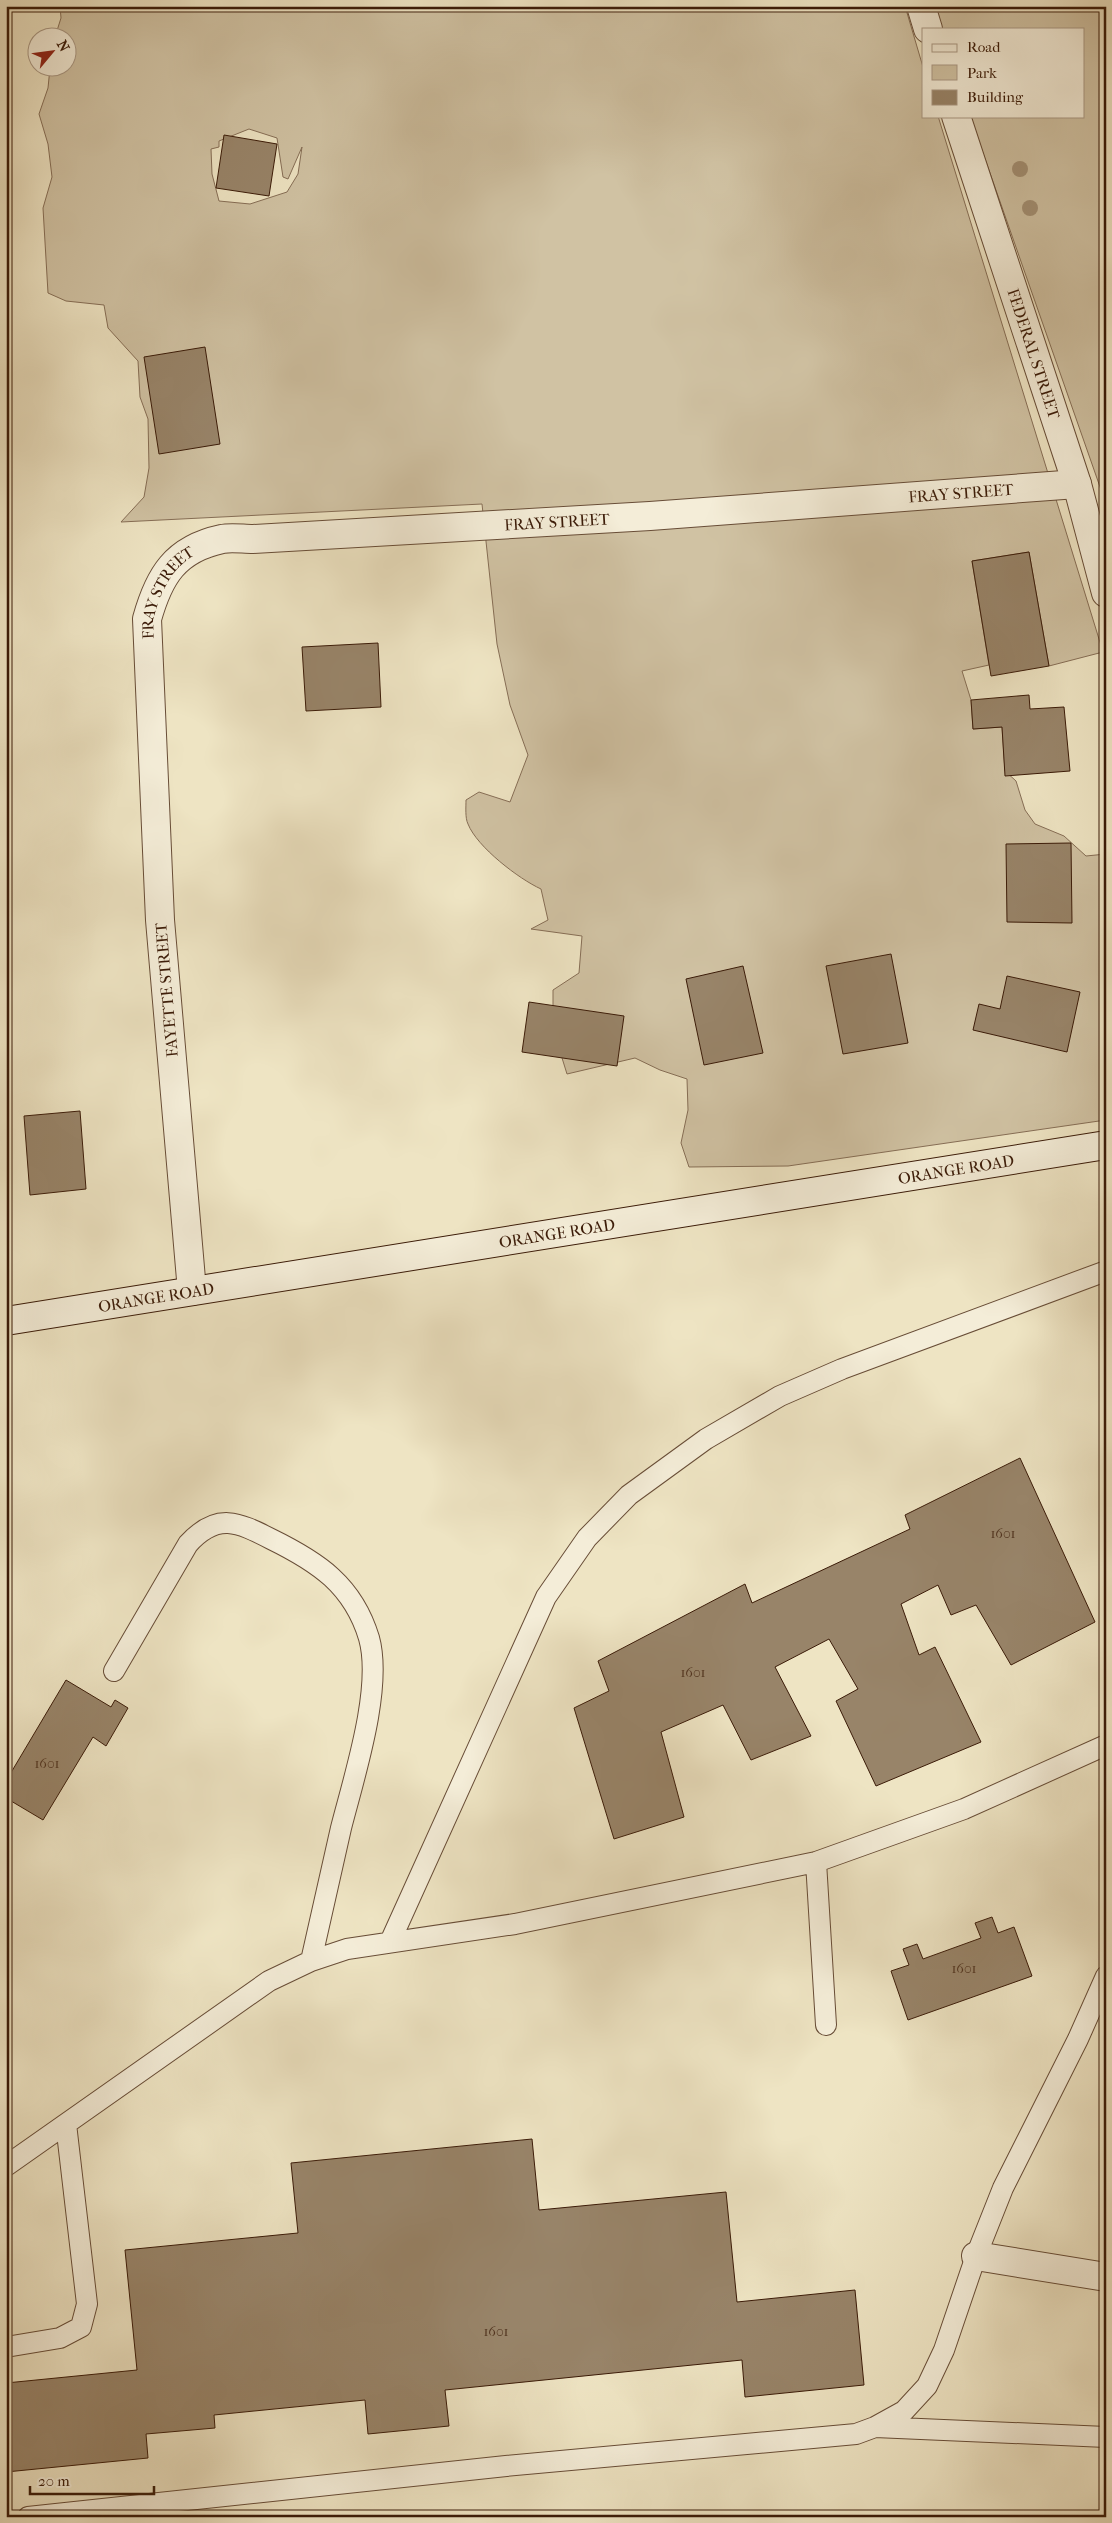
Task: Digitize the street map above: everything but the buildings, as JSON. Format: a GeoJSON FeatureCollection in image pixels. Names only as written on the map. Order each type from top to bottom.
{"type":"FeatureCollection","features":[{"type":"Feature","properties":{"kind":"street"},"geometry":{"type":"LineString","coordinates":[[921,6],[928,28]]}},
{"type":"Feature","properties":{"kind":"street","name":"FEDERAL STREET"},"geometry":{"type":"LineString","coordinates":[[957,118],[1077,484],[1106,592]]}},
{"type":"Feature","properties":{"kind":"street","name":"FRAY STREET"},"geometry":{"type":"LineString","coordinates":[[150,688],[147,619],[155,590],[171,566],[195,548],[223,538],[263,538],[640,517],[1077,484]]}},
{"type":"Feature","properties":{"kind":"street","name":"FAYETTE STREET"},"geometry":{"type":"LineString","coordinates":[[150,688],[160,920],[192,1291]]}},
{"type":"Feature","properties":{"kind":"street","name":"ORANGE ROAD"},"geometry":{"type":"LineString","coordinates":[[6,1321],[1106,1145]]}},
{"type":"Feature","properties":{"kind":"street"},"geometry":{"type":"LineString","coordinates":[[976,2256],[1106,2277]]}},
{"type":"Feature","properties":{"kind":"lane"},"geometry":{"type":"LineString","coordinates":[[390,1942],[546,1597],[587,1538],[629,1495],[706,1439],[780,1396],[842,1369],[1106,1271]]}},
{"type":"Feature","properties":{"kind":"lane"},"geometry":{"type":"LineString","coordinates":[[114,1672],[188,1544],[199,1531],[222,1522],[239,1523],[307,1557],[331,1575],[355,1604],[369,1639],[373,1676],[360,1759],[311,1961]]}},
{"type":"Feature","properties":{"kind":"lane"},"geometry":{"type":"LineString","coordinates":[[6,2166],[269,1981],[311,1961],[348,1949],[515,1924],[816,1862],[964,1809],[1106,1745]]}},
{"type":"Feature","properties":{"kind":"lane"},"geometry":{"type":"LineString","coordinates":[[816,1862],[826,2025]]}},
{"type":"Feature","properties":{"kind":"lane"},"geometry":{"type":"LineString","coordinates":[[28,2517],[506,2466],[856,2434],[875,2428],[904,2411],[927,2386],[944,2350],[976,2256],[1003,2188],[1078,2039],[1106,1976]]}},
{"type":"Feature","properties":{"kind":"lane"},"geometry":{"type":"LineString","coordinates":[[6,2347],[60,2338],[81,2327],[88,2304],[66,2124]]}},
{"type":"Feature","properties":{"kind":"lane"},"geometry":{"type":"LineString","coordinates":[[875,2428],[1106,2437]]}},
{"type":"Feature","properties":{"kind":"green space"},"geometry":{"type":"Polygon","coordinates":[[[60,6],[905,6],[922,64],[922,118],[939,118],[1103,652],[1049,666],[1029,552],[972,561],[989,665],[962,671],[971,700],[973,729],[1002,727],[1005,771],[1016,781],[1025,810],[1035,824],[1064,836],[1086,856],[1106,854],[1106,1120],[788,1166],[689,1167],[681,1143],[688,1110],[687,1079],[660,1070],[635,1058],[567,1074],[553,1029],[553,990],[579,973],[582,936],[531,929],[548,920],[541,889],[522,878],[489,852],[473,833],[466,819],[466,800],[479,792],[510,802],[528,755],[510,705],[497,644],[482,504],[121,522],[144,497],[149,468],[148,419],[140,397],[138,361],[108,328],[104,305],[66,301],[48,293],[43,208],[52,177],[48,144],[39,114],[48,88],[49,78],[78,78],[78,28],[58,28],[61,18],[60,6]],[[249,129],[219,141],[219,147],[211,149],[212,174],[219,201],[250,204],[287,192],[298,174],[302,147],[288,179],[283,177],[277,138],[249,129]]]}},
{"type":"Feature","properties":{"kind":"green space"},"geometry":{"type":"Polygon","coordinates":[[[935,6],[1106,6],[1106,504],[971,118],[1084,118],[1084,28],[942,28],[935,6]]]}}]}
